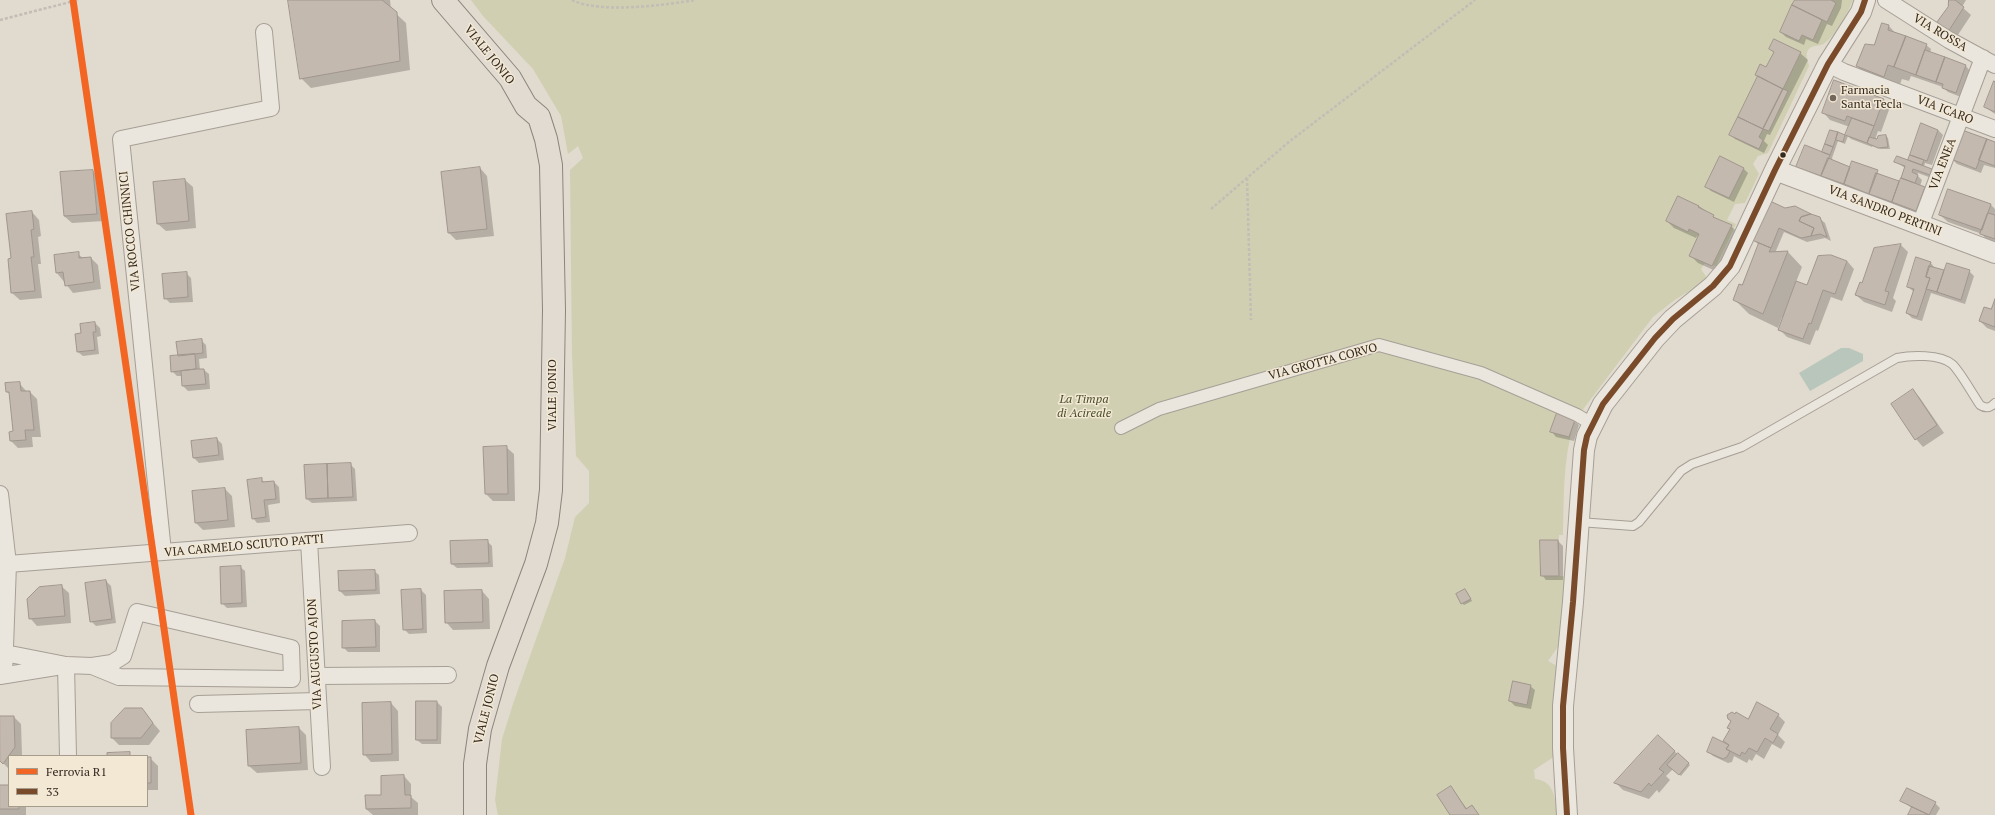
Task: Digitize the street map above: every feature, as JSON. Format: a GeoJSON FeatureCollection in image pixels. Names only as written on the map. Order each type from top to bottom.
{"type":"FeatureCollection","features":[{"type":"Feature","properties":{"kind":"main road","name":"VIALE JONIO"},"geometry":{"type":"LineString","coordinates":[[443,0],[510,78],[526,106],[539,117],[546,139],[551,164],[554,310],[551,490],[547,523],[536,564],[498,666],[480,729],[475,764],[475,815]]}},
{"type":"Feature","properties":{"kind":"street"},"geometry":{"type":"LineString","coordinates":[[1567,815],[1562,748],[1562,706],[1584,450],[1587,436],[1603,404],[1655,338],[1673,319],[1713,286],[1730,266],[1775,170],[1828,64],[1861,12],[1865,0]]}},
{"type":"Feature","properties":{"kind":"street","name":"VIA ROSSA"},"geometry":{"type":"LineString","coordinates":[[1886,0],[1949,40],[1989,62]]}},
{"type":"Feature","properties":{"kind":"street","name":"VIA ROCCO CHINNICI"},"geometry":{"type":"LineString","coordinates":[[163,552],[121,139],[271,108],[264,32]]}},
{"type":"Feature","properties":{"kind":"street","name":"VIA ENEA"},"geometry":{"type":"LineString","coordinates":[[1920,224],[1961,116],[1989,62]]}},
{"type":"Feature","properties":{"kind":"street","name":"VIA ICARO"},"geometry":{"type":"LineString","coordinates":[[1828,64],[1844,72],[1995,129]]}},
{"type":"Feature","properties":{"kind":"street","name":"VIA SANDRO PERTINI"},"geometry":{"type":"LineString","coordinates":[[1775,170],[1995,253]]}},
{"type":"Feature","properties":{"kind":"street","name":"VIA GROTTA CORVO"},"geometry":{"type":"LineString","coordinates":[[1121,428],[1159,409],[1379,345],[1481,373],[1577,415],[1592,424]]}},
{"type":"Feature","properties":{"kind":"street"},"geometry":{"type":"LineString","coordinates":[[0,494],[8,564],[1,675],[66,665]]}},
{"type":"Feature","properties":{"kind":"street","name":"VIA CARMELO SCIUTO PATTI"},"geometry":{"type":"LineString","coordinates":[[8,564],[409,533]]}},
{"type":"Feature","properties":{"kind":"street","name":"VIA AUGUSTO AJON"},"geometry":{"type":"LineString","coordinates":[[309,541],[322,767]]}},
{"type":"Feature","properties":{"kind":"street"},"geometry":{"type":"LineString","coordinates":[[2,652],[66,665],[92,666],[112,663],[123,656],[137,612],[291,648],[292,678],[119,677],[92,666]]}},
{"type":"Feature","properties":{"kind":"street"},"geometry":{"type":"LineString","coordinates":[[66,665],[68,755]]}},
{"type":"Feature","properties":{"kind":"street"},"geometry":{"type":"LineString","coordinates":[[317,676],[448,675]]}},
{"type":"Feature","properties":{"kind":"street"},"geometry":{"type":"LineString","coordinates":[[198,704],[318,701]]}},
{"type":"Feature","properties":{"kind":"lane"},"geometry":{"type":"LineString","coordinates":[[1579,522],[1633,526],[1639,522],[1681,471],[1692,464],[1742,447],[1897,358],[1911,355],[1941,359],[1952,364],[1980,405],[1985,408],[1991,407],[1995,403]]}},
{"type":"Feature","properties":{"kind":"path"},"geometry":{"type":"LineString","coordinates":[[0,20],[78,0]]}},
{"type":"Feature","properties":{"kind":"path"},"geometry":{"type":"LineString","coordinates":[[572,0],[582,5],[618,7],[661,6],[696,0]]}},
{"type":"Feature","properties":{"kind":"path"},"geometry":{"type":"LineString","coordinates":[[1211,209],[1290,141],[1475,0]]}},
{"type":"Feature","properties":{"kind":"path"},"geometry":{"type":"LineString","coordinates":[[1247,177],[1251,320]]}},
{"type":"Feature","properties":{"kind":"green space","name":"La Timpa di Acireale"},"geometry":{"type":"Polygon","coordinates":[[[471,0],[1853,0],[1833,35],[1823,44],[1812,47],[1808,50],[1807,56],[1809,66],[1768,153],[1758,156],[1753,164],[1759,174],[1745,203],[1735,204],[1727,220],[1736,224],[1716,266],[1705,263],[1701,269],[1707,278],[1703,283],[1676,299],[1653,317],[1575,420],[1566,462],[1563,535],[1559,535],[1559,576],[1564,576],[1564,607],[1560,644],[1548,661],[1559,667],[1555,756],[1534,770],[1535,779],[1542,780],[1547,783],[1553,792],[1557,815],[498,815],[495,800],[502,739],[565,558],[575,517],[589,503],[589,471],[576,456],[572,353],[570,170],[583,158],[578,146],[568,154],[561,116],[533,69],[483,16],[471,0]]]}},
{"type":"Feature","properties":{"kind":"shaded area"},"geometry":{"type":"Polygon","coordinates":[[[1841,348],[1849,348],[1863,354],[1863,361],[1810,391],[1799,373],[1841,348]]]}},
{"type":"Feature","properties":{"kind":"building"},"geometry":{"type":"Polygon","coordinates":[[[288,0],[382,0],[397,12],[400,61],[300,79],[288,0]]]}},
{"type":"Feature","properties":{"kind":"building"},"geometry":{"type":"Polygon","coordinates":[[[1795,0],[1831,0],[1836,3],[1827,22],[1792,5],[1795,0]]]}},
{"type":"Feature","properties":{"kind":"building"},"geometry":{"type":"Polygon","coordinates":[[[1949,0],[1955,0],[1964,7],[1946,35],[1934,26],[1948,7],[1949,0]]]}},
{"type":"Feature","properties":{"kind":"building"},"geometry":{"type":"Polygon","coordinates":[[[1792,5],[1822,20],[1813,40],[1802,35],[1799,41],[1780,32],[1792,5]]]}},
{"type":"Feature","properties":{"kind":"building"},"geometry":{"type":"Polygon","coordinates":[[[1882,23],[1889,25],[1888,30],[1906,36],[1894,67],[1888,65],[1884,77],[1856,66],[1865,44],[1874,45],[1882,23]]]}},
{"type":"Feature","properties":{"kind":"building"},"geometry":{"type":"Polygon","coordinates":[[[1906,36],[1927,44],[1916,75],[1894,67],[1906,36]]]}},
{"type":"Feature","properties":{"kind":"building"},"geometry":{"type":"Polygon","coordinates":[[[1774,39],[1801,52],[1783,89],[1755,75],[1760,64],[1766,67],[1774,52],[1769,49],[1774,39]]]}},
{"type":"Feature","properties":{"kind":"building"},"geometry":{"type":"Polygon","coordinates":[[[1925,50],[1945,57],[1936,82],[1916,75],[1925,50]]]}},
{"type":"Feature","properties":{"kind":"building"},"geometry":{"type":"Polygon","coordinates":[[[1945,57],[1966,65],[1956,93],[1942,88],[1943,84],[1936,82],[1945,57]]]}},
{"type":"Feature","properties":{"kind":"building"},"geometry":{"type":"Polygon","coordinates":[[[1758,76],[1783,89],[1763,129],[1738,117],[1758,76]]]}},
{"type":"Feature","properties":{"kind":"building"},"geometry":{"type":"Polygon","coordinates":[[[1834,80],[1884,99],[1874,126],[1847,116],[1845,121],[1822,113],[1834,80]]]}},
{"type":"Feature","properties":{"kind":"building"},"geometry":{"type":"Polygon","coordinates":[[[1994,81],[1995,82],[1995,112],[1984,107],[1994,81]]]}},
{"type":"Feature","properties":{"kind":"building"},"geometry":{"type":"Polygon","coordinates":[[[1783,89],[1788,91],[1769,131],[1763,129],[1783,89]]]}},
{"type":"Feature","properties":{"kind":"building"},"geometry":{"type":"Polygon","coordinates":[[[1738,117],[1763,129],[1759,137],[1763,140],[1759,149],[1729,135],[1738,117]]]}},
{"type":"Feature","properties":{"kind":"building"},"geometry":{"type":"Polygon","coordinates":[[[1852,118],[1874,126],[1867,143],[1845,135],[1852,118]]]}},
{"type":"Feature","properties":{"kind":"building"},"geometry":{"type":"Polygon","coordinates":[[[1921,123],[1938,130],[1927,161],[1910,155],[1921,123]]]}},
{"type":"Feature","properties":{"kind":"building"},"geometry":{"type":"Polygon","coordinates":[[[1830,130],[1838,132],[1833,147],[1825,144],[1830,130]]]}},
{"type":"Feature","properties":{"kind":"building"},"geometry":{"type":"Polygon","coordinates":[[[1962,130],[1987,139],[1976,169],[1951,159],[1962,130]]]}},
{"type":"Feature","properties":{"kind":"building"},"geometry":{"type":"Polygon","coordinates":[[[1838,132],[1845,135],[1843,142],[1836,140],[1838,132]]]}},
{"type":"Feature","properties":{"kind":"building"},"geometry":{"type":"Polygon","coordinates":[[[1886,135],[1888,147],[1878,148],[1867,143],[1869,137],[1877,139],[1878,136],[1886,135]]]}},
{"type":"Feature","properties":{"kind":"building"},"geometry":{"type":"Polygon","coordinates":[[[1987,139],[1995,142],[1995,166],[1979,160],[1987,139]]]}},
{"type":"Feature","properties":{"kind":"building"},"geometry":{"type":"Polygon","coordinates":[[[1825,144],[1833,147],[1830,155],[1822,152],[1825,144]]]}},
{"type":"Feature","properties":{"kind":"building"},"geometry":{"type":"Polygon","coordinates":[[[1805,145],[1830,155],[1821,176],[1796,167],[1805,145]]]}},
{"type":"Feature","properties":{"kind":"building"},"geometry":{"type":"Polygon","coordinates":[[[1910,155],[1924,160],[1922,165],[1908,160],[1910,155]]]}},
{"type":"Feature","properties":{"kind":"building"},"geometry":{"type":"Polygon","coordinates":[[[1720,156],[1744,168],[1729,198],[1705,187],[1720,156]]]}},
{"type":"Feature","properties":{"kind":"building"},"geometry":{"type":"Polygon","coordinates":[[[1897,156],[1932,169],[1930,175],[1913,169],[1912,172],[1918,175],[1915,183],[1901,178],[1905,166],[1894,162],[1897,156]]]}},
{"type":"Feature","properties":{"kind":"building"},"geometry":{"type":"Polygon","coordinates":[[[1828,158],[1850,167],[1844,184],[1821,176],[1828,158]]]}},
{"type":"Feature","properties":{"kind":"building"},"geometry":{"type":"Polygon","coordinates":[[[1852,161],[1878,170],[1869,194],[1844,184],[1852,161]]]}},
{"type":"Feature","properties":{"kind":"building"},"geometry":{"type":"Polygon","coordinates":[[[480,167],[487,229],[448,233],[441,172],[480,167]]]}},
{"type":"Feature","properties":{"kind":"building"},"geometry":{"type":"Polygon","coordinates":[[[93,170],[97,214],[64,216],[60,172],[93,170]]]}},
{"type":"Feature","properties":{"kind":"building"},"geometry":{"type":"Polygon","coordinates":[[[1876,173],[1899,181],[1892,202],[1869,194],[1876,173]]]}},
{"type":"Feature","properties":{"kind":"building"},"geometry":{"type":"Polygon","coordinates":[[[1901,178],[1925,187],[1916,211],[1892,202],[1901,178]]]}},
{"type":"Feature","properties":{"kind":"building"},"geometry":{"type":"Polygon","coordinates":[[[185,179],[189,221],[157,224],[153,182],[185,179]]]}},
{"type":"Feature","properties":{"kind":"building"},"geometry":{"type":"Polygon","coordinates":[[[1948,189],[1991,204],[1982,230],[1939,215],[1948,189]]]}},
{"type":"Feature","properties":{"kind":"building"},"geometry":{"type":"Polygon","coordinates":[[[1678,196],[1714,215],[1713,217],[1732,225],[1712,266],[1689,256],[1699,234],[1689,229],[1688,232],[1666,221],[1678,196]]]}},
{"type":"Feature","properties":{"kind":"building"},"geometry":{"type":"Polygon","coordinates":[[[1770,201],[1785,208],[1795,206],[1811,214],[1801,217],[1799,221],[1814,228],[1811,236],[1801,238],[1779,228],[1771,248],[1752,240],[1770,201]]]}},
{"type":"Feature","properties":{"kind":"building"},"geometry":{"type":"Polygon","coordinates":[[[32,211],[34,229],[31,230],[34,257],[31,257],[35,291],[11,293],[8,259],[11,258],[6,214],[32,211]]]}},
{"type":"Feature","properties":{"kind":"building"},"geometry":{"type":"Polygon","coordinates":[[[1988,213],[1995,215],[1995,239],[1980,234],[1988,213]]]}},
{"type":"Feature","properties":{"kind":"building"},"geometry":{"type":"Polygon","coordinates":[[[1811,214],[1820,217],[1827,237],[1820,234],[1811,236],[1814,228],[1799,221],[1801,217],[1811,214]]]}},
{"type":"Feature","properties":{"kind":"building"},"geometry":{"type":"Polygon","coordinates":[[[1759,243],[1771,248],[1769,252],[1788,251],[1763,314],[1733,300],[1739,284],[1742,285],[1759,243]]]}},
{"type":"Feature","properties":{"kind":"building"},"geometry":{"type":"Polygon","coordinates":[[[1901,244],[1885,291],[1889,292],[1885,305],[1855,295],[1860,282],[1862,283],[1874,248],[1901,244]]]}},
{"type":"Feature","properties":{"kind":"building"},"geometry":{"type":"Polygon","coordinates":[[[79,252],[79,258],[91,257],[94,282],[65,286],[63,272],[56,273],[54,255],[79,252]]]}},
{"type":"Feature","properties":{"kind":"building"},"geometry":{"type":"Polygon","coordinates":[[[1831,255],[1847,261],[1835,294],[1823,290],[1811,324],[1809,323],[1803,339],[1778,330],[1796,281],[1807,285],[1818,256],[1831,255]]]}},
{"type":"Feature","properties":{"kind":"building"},"geometry":{"type":"Polygon","coordinates":[[[1916,257],[1931,262],[1926,277],[1930,278],[1917,317],[1906,313],[1914,289],[1907,287],[1916,257]]]}},
{"type":"Feature","properties":{"kind":"building"},"geometry":{"type":"Polygon","coordinates":[[[1947,263],[1970,270],[1961,300],[1937,292],[1947,263]]]}},
{"type":"Feature","properties":{"kind":"building"},"geometry":{"type":"Polygon","coordinates":[[[1929,266],[1944,270],[1937,292],[1926,289],[1930,278],[1926,277],[1929,266]]]}},
{"type":"Feature","properties":{"kind":"building"},"geometry":{"type":"Polygon","coordinates":[[[187,272],[188,297],[164,299],[162,274],[187,272]]]}},
{"type":"Feature","properties":{"kind":"building"},"geometry":{"type":"Polygon","coordinates":[[[1995,299],[1995,327],[1979,321],[1984,307],[1991,309],[1995,299]]]}},
{"type":"Feature","properties":{"kind":"building"},"geometry":{"type":"Polygon","coordinates":[[[95,322],[96,332],[93,332],[95,350],[77,352],[75,334],[81,333],[80,324],[95,322]]]}},
{"type":"Feature","properties":{"kind":"building"},"geometry":{"type":"Polygon","coordinates":[[[202,339],[203,353],[178,356],[176,342],[202,339]]]}},
{"type":"Feature","properties":{"kind":"building"},"geometry":{"type":"Polygon","coordinates":[[[195,354],[196,369],[171,372],[170,356],[195,354]]]}},
{"type":"Feature","properties":{"kind":"building"},"geometry":{"type":"Polygon","coordinates":[[[204,369],[206,384],[182,386],[181,371],[204,369]]]}},
{"type":"Feature","properties":{"kind":"building"},"geometry":{"type":"Polygon","coordinates":[[[20,382],[21,391],[30,391],[34,430],[25,430],[26,440],[10,441],[9,432],[13,431],[9,392],[6,392],[5,383],[20,382]]]}},
{"type":"Feature","properties":{"kind":"building"},"geometry":{"type":"Polygon","coordinates":[[[1913,389],[1937,425],[1915,440],[1891,404],[1913,389]]]}},
{"type":"Feature","properties":{"kind":"building"},"geometry":{"type":"Polygon","coordinates":[[[1557,413],[1575,420],[1569,437],[1550,432],[1557,413]]]}},
{"type":"Feature","properties":{"kind":"building"},"geometry":{"type":"Polygon","coordinates":[[[217,438],[219,455],[193,458],[191,441],[217,438]]]}},
{"type":"Feature","properties":{"kind":"building"},"geometry":{"type":"Polygon","coordinates":[[[507,446],[508,494],[485,494],[483,447],[507,446]]]}},
{"type":"Feature","properties":{"kind":"building"},"geometry":{"type":"Polygon","coordinates":[[[351,463],[353,497],[328,498],[327,464],[351,463]]]}},
{"type":"Feature","properties":{"kind":"building"},"geometry":{"type":"Polygon","coordinates":[[[327,464],[328,498],[306,499],[304,465],[327,464]]]}},
{"type":"Feature","properties":{"kind":"building"},"geometry":{"type":"Polygon","coordinates":[[[262,478],[262,482],[274,481],[276,499],[264,500],[266,517],[252,519],[247,480],[262,478]]]}},
{"type":"Feature","properties":{"kind":"building"},"geometry":{"type":"Polygon","coordinates":[[[225,488],[228,520],[195,523],[192,491],[225,488]]]}},
{"type":"Feature","properties":{"kind":"building"},"geometry":{"type":"Polygon","coordinates":[[[488,540],[489,563],[451,564],[450,541],[488,540]]]}},
{"type":"Feature","properties":{"kind":"building"},"geometry":{"type":"Polygon","coordinates":[[[1540,540],[1558,540],[1559,576],[1541,576],[1540,540]]]}},
{"type":"Feature","properties":{"kind":"building"},"geometry":{"type":"Polygon","coordinates":[[[241,566],[242,603],[221,604],[220,567],[241,566]]]}},
{"type":"Feature","properties":{"kind":"building"},"geometry":{"type":"Polygon","coordinates":[[[375,570],[376,590],[339,591],[338,571],[375,570]]]}},
{"type":"Feature","properties":{"kind":"building"},"geometry":{"type":"Polygon","coordinates":[[[106,580],[112,619],[90,622],[85,583],[106,580]]]}},
{"type":"Feature","properties":{"kind":"building"},"geometry":{"type":"Polygon","coordinates":[[[62,585],[65,616],[29,619],[27,599],[39,587],[62,585]]]}},
{"type":"Feature","properties":{"kind":"building"},"geometry":{"type":"Polygon","coordinates":[[[421,589],[423,629],[403,630],[401,590],[421,589]]]}},
{"type":"Feature","properties":{"kind":"building"},"geometry":{"type":"Polygon","coordinates":[[[1465,589],[1471,599],[1461,604],[1456,594],[1465,589]]]}},
{"type":"Feature","properties":{"kind":"building"},"geometry":{"type":"Polygon","coordinates":[[[482,590],[483,622],[445,623],[444,591],[482,590]]]}},
{"type":"Feature","properties":{"kind":"building"},"geometry":{"type":"Polygon","coordinates":[[[375,620],[376,647],[342,648],[342,621],[375,620]]]}},
{"type":"Feature","properties":{"kind":"building"},"geometry":{"type":"Polygon","coordinates":[[[1513,681],[1531,685],[1527,705],[1509,701],[1513,681]]]}},
{"type":"Feature","properties":{"kind":"building"},"geometry":{"type":"Polygon","coordinates":[[[416,701],[437,701],[437,740],[416,740],[416,701]]]}},
{"type":"Feature","properties":{"kind":"building"},"geometry":{"type":"Polygon","coordinates":[[[391,702],[392,754],[363,755],[362,703],[391,702]]]}},
{"type":"Feature","properties":{"kind":"building"},"geometry":{"type":"Polygon","coordinates":[[[1757,702],[1779,714],[1770,729],[1778,734],[1773,743],[1765,738],[1757,752],[1749,748],[1745,754],[1742,752],[1740,756],[1726,749],[1729,745],[1723,741],[1730,729],[1727,728],[1731,721],[1728,719],[1727,715],[1732,712],[1735,714],[1736,712],[1748,719],[1757,702]]]}},
{"type":"Feature","properties":{"kind":"building"},"geometry":{"type":"Polygon","coordinates":[[[125,708],[142,708],[153,723],[141,738],[111,738],[111,723],[125,708]]]}},
{"type":"Feature","properties":{"kind":"building"},"geometry":{"type":"Polygon","coordinates":[[[0,716],[14,716],[15,747],[3,764],[0,761],[0,716]]]}},
{"type":"Feature","properties":{"kind":"building"},"geometry":{"type":"Polygon","coordinates":[[[299,727],[301,763],[248,766],[246,730],[299,727]]]}},
{"type":"Feature","properties":{"kind":"building"},"geometry":{"type":"Polygon","coordinates":[[[1658,735],[1675,751],[1659,769],[1664,772],[1651,786],[1649,783],[1641,792],[1614,783],[1658,735]]]}},
{"type":"Feature","properties":{"kind":"building"},"geometry":{"type":"Polygon","coordinates":[[[1713,737],[1729,745],[1726,749],[1730,751],[1727,757],[1723,759],[1707,752],[1713,737]]]}},
{"type":"Feature","properties":{"kind":"building"},"geometry":{"type":"Polygon","coordinates":[[[130,752],[130,755],[107,755],[107,753],[130,752]]]}},
{"type":"Feature","properties":{"kind":"building"},"geometry":{"type":"Polygon","coordinates":[[[1678,753],[1689,763],[1679,775],[1667,765],[1678,753]]]}},
{"type":"Feature","properties":{"kind":"building"},"geometry":{"type":"Polygon","coordinates":[[[148,757],[151,757],[151,783],[148,783],[148,757]]]}},
{"type":"Feature","properties":{"kind":"building"},"geometry":{"type":"Polygon","coordinates":[[[404,775],[405,795],[411,795],[411,808],[366,809],[365,795],[381,795],[381,776],[404,775]]]}},
{"type":"Feature","properties":{"kind":"building"},"geometry":{"type":"Polygon","coordinates":[[[0,785],[8,785],[8,807],[19,807],[19,809],[0,809],[0,785]]]}},
{"type":"Feature","properties":{"kind":"building"},"geometry":{"type":"Polygon","coordinates":[[[1451,786],[1466,809],[1472,805],[1479,815],[1450,815],[1437,795],[1451,786]]]}},
{"type":"Feature","properties":{"kind":"building"},"geometry":{"type":"Polygon","coordinates":[[[1907,788],[1936,802],[1929,815],[1900,801],[1907,788]]]}},
{"type":"Feature","properties":{"kind":"building"},"geometry":{"type":"Polygon","coordinates":[[[1912,807],[1929,815],[1908,815],[1912,807]]]}},
{"type":"Feature","properties":{"kind":"rail line","name":"R1"},"geometry":{"type":"LineString","coordinates":[[73,0],[191,815]]}},
{"type":"Feature","properties":{"kind":"transit line","name":"33"},"geometry":{"type":"LineString","coordinates":[[1567,815],[1563,748],[1563,706],[1573,602],[1584,450],[1587,436],[1603,404],[1655,338],[1673,319],[1713,286],[1730,266],[1775,170],[1828,64],[1861,12],[1865,0]]}},
{"type":"Feature","properties":{"kind":"place","name":"Farmacia Santa Tecla"},"geometry":{"type":"Point","coordinates":[1833,98]}}]}
